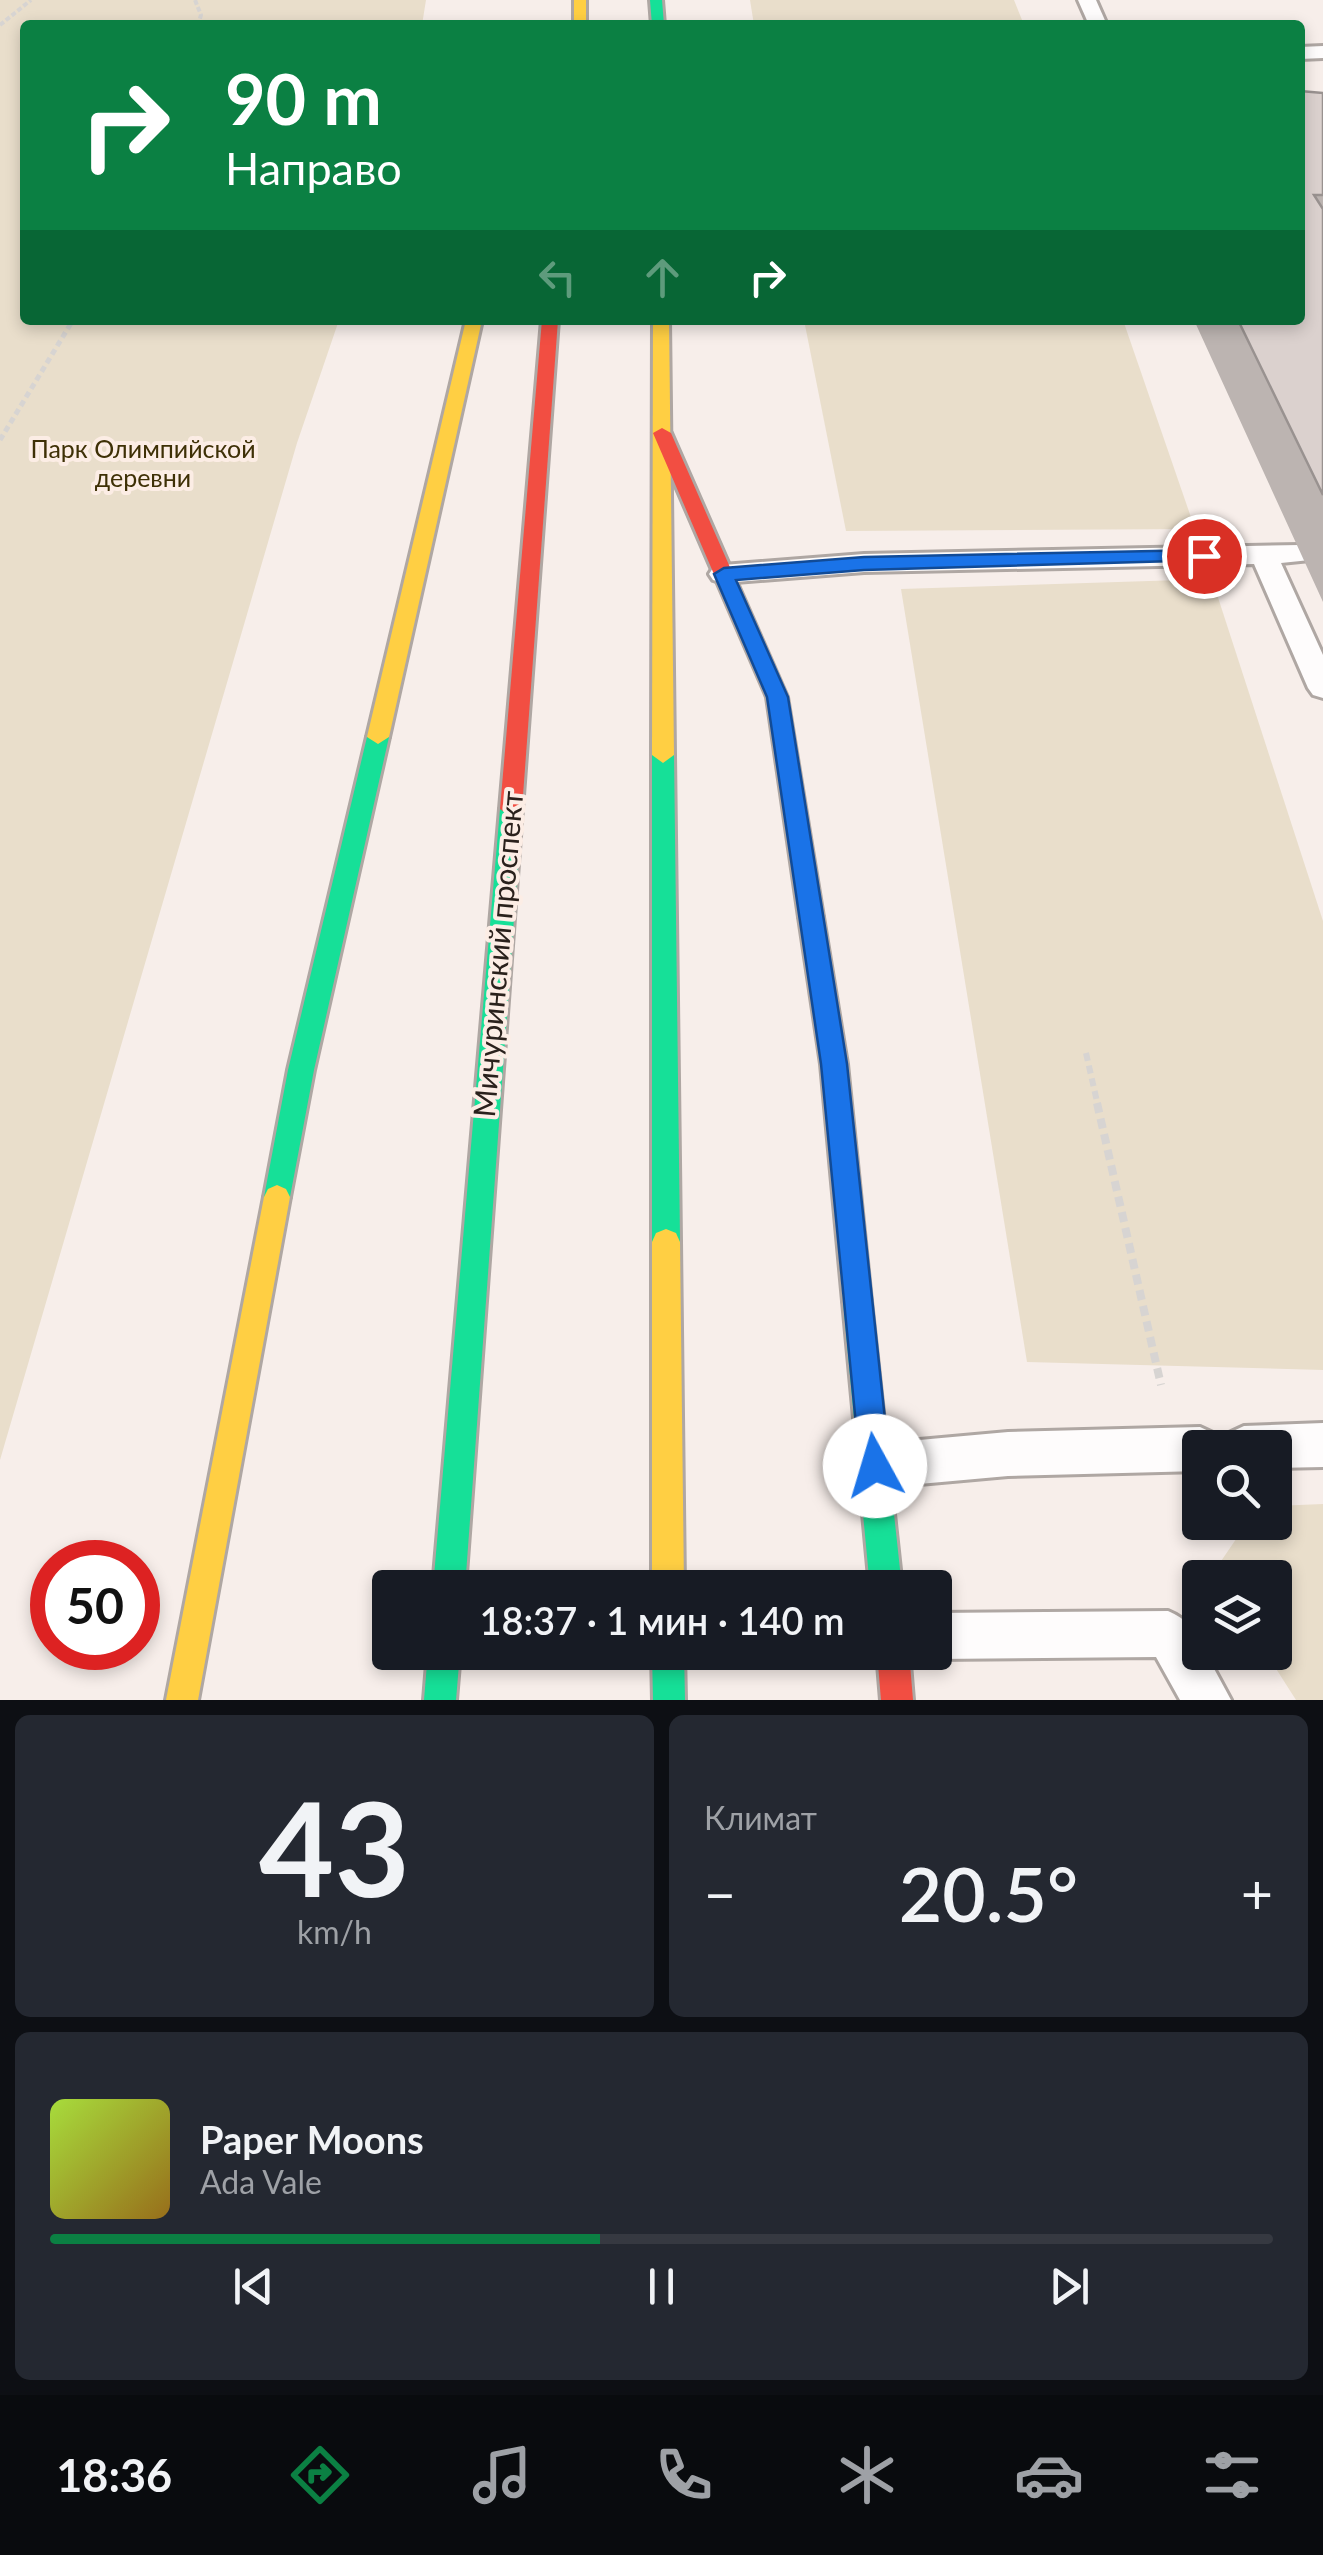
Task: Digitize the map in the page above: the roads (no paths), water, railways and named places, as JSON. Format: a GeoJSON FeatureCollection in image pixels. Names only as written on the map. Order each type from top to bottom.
{"type":"FeatureCollection","features":[{"type":"Feature","properties":{"kind":"main road"},"geometry":{"type":"LineString","coordinates":[[182,1700],[301,1070],[473,325]]}},
{"type":"Feature","properties":{"kind":"main road","name":"Мичуринский проспект"},"geometry":{"type":"LineString","coordinates":[[450,1570],[550,325]]}},
{"type":"Feature","properties":{"kind":"main road"},"geometry":{"type":"LineString","coordinates":[[662,325],[668,1570]]}},
{"type":"Feature","properties":{"kind":"main road"},"geometry":{"type":"LineString","coordinates":[[662,433],[777,697],[834,1064],[884,1570]]}},
{"type":"Feature","properties":{"kind":"main road"},"geometry":{"type":"LineString","coordinates":[[440,1700],[442,1670]]}},
{"type":"Feature","properties":{"kind":"main road"},"geometry":{"type":"LineString","coordinates":[[668,1670],[669,1700]]}},
{"type":"Feature","properties":{"kind":"main road"},"geometry":{"type":"LineString","coordinates":[[894,1670],[897,1700]]}},
{"type":"Feature","properties":{"kind":"lane"},"geometry":{"type":"LineString","coordinates":[[724,574],[864,564],[1300,554]]}},
{"type":"Feature","properties":{"kind":"lane"},"geometry":{"type":"LineString","coordinates":[[1264,555],[1323,688]]}},
{"type":"Feature","properties":{"kind":"lane"},"geometry":{"type":"LineString","coordinates":[[1292,1446],[1323,1445]]}},
{"type":"Feature","properties":{"kind":"lane"},"geometry":{"type":"LineString","coordinates":[[875,1466],[1008,1454],[1182,1449]]}},
{"type":"Feature","properties":{"kind":"lane"},"geometry":{"type":"LineString","coordinates":[[952,1636],[1168,1634],[1207,1700]]}},
{"type":"Feature","properties":{"kind":"park label","name":"Парк Олимпийской деревни"},"geometry":{"type":"Point","coordinates":[143,464]}}]}
